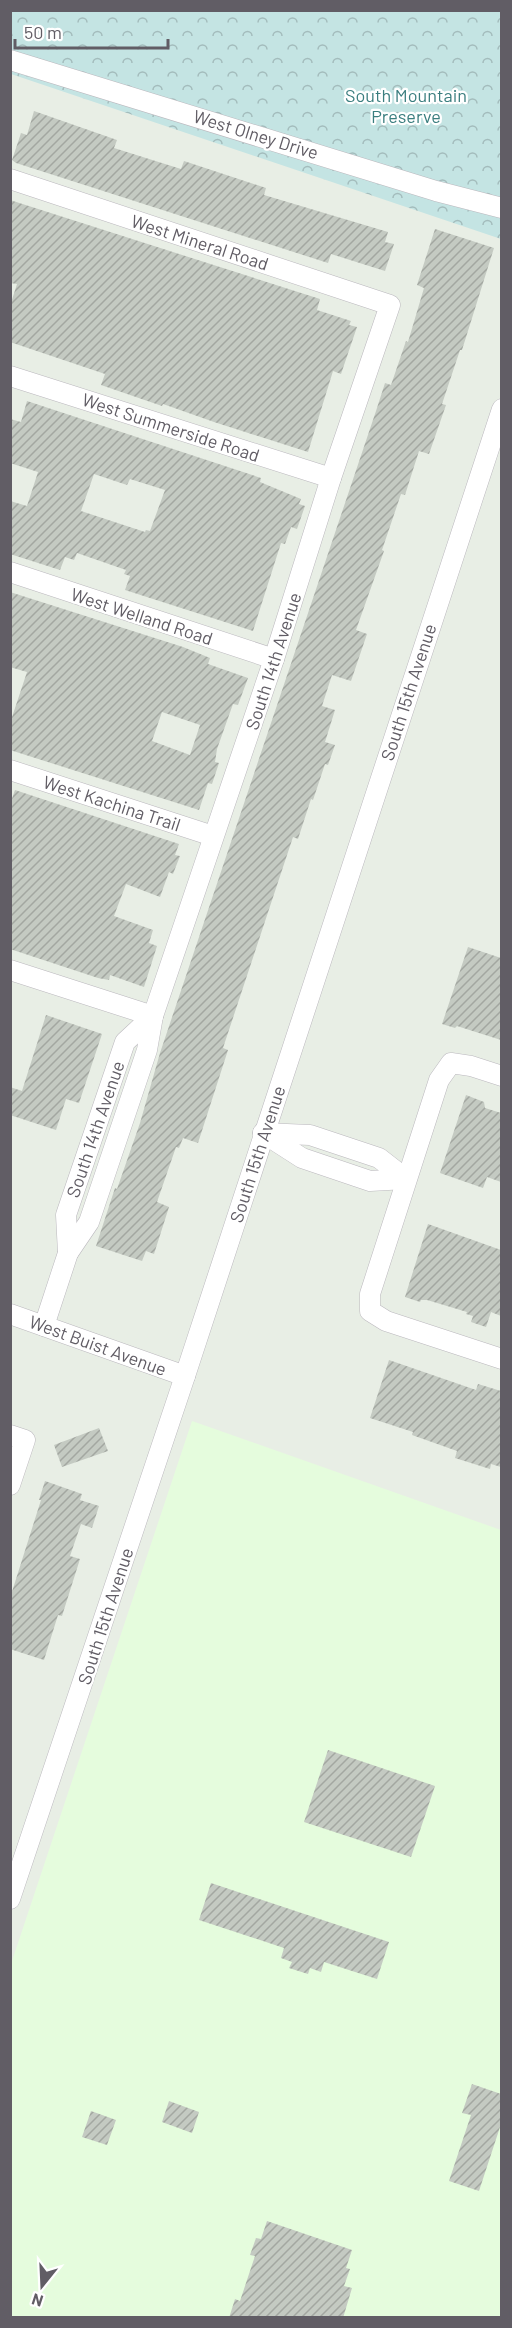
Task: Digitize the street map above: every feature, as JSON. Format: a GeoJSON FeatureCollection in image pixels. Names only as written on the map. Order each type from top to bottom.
{"type":"FeatureCollection","features":[{"type":"Feature","properties":{"kind":"street","name":"West Olney Drive"},"geometry":{"type":"LineString","coordinates":[[10,60],[436,191],[501,208]]}},
{"type":"Feature","properties":{"kind":"street","name":"West Mineral Road"},"geometry":{"type":"LineString","coordinates":[[10,179],[390,305]]}},
{"type":"Feature","properties":{"kind":"street","name":"South 14th Avenue"},"geometry":{"type":"LineString","coordinates":[[44,1326],[68,1253],[89,1222],[147,1050],[153,1016],[274,659],[331,478],[390,305]]}},
{"type":"Feature","properties":{"kind":"street","name":"West Summerside Road"},"geometry":{"type":"LineString","coordinates":[[10,376],[331,478]]}},
{"type":"Feature","properties":{"kind":"street","name":"South 15th Avenue"},"geometry":{"type":"LineString","coordinates":[[11,1898],[185,1376],[501,409]]}},
{"type":"Feature","properties":{"kind":"street","name":"West Welland Road"},"geometry":{"type":"LineString","coordinates":[[10,572],[274,659]]}},
{"type":"Feature","properties":{"kind":"street","name":"West Kachina Trail"},"geometry":{"type":"LineString","coordinates":[[10,770],[213,836]]}},
{"type":"Feature","properties":{"kind":"street"},"geometry":{"type":"LineString","coordinates":[[10,970],[153,1016]]}},
{"type":"Feature","properties":{"kind":"street","name":"South 14th Avenue"},"geometry":{"type":"LineString","coordinates":[[68,1253],[66,1215],[125,1042],[153,1016]]}},
{"type":"Feature","properties":{"kind":"street"},"geometry":{"type":"LineString","coordinates":[[501,1077],[471,1066],[451,1063],[439,1080],[370,1294],[370,1311],[386,1321],[501,1359]]}},
{"type":"Feature","properties":{"kind":"street"},"geometry":{"type":"LineString","coordinates":[[263,1133],[310,1135],[379,1158],[406,1179]]}},
{"type":"Feature","properties":{"kind":"street"},"geometry":{"type":"LineString","coordinates":[[263,1133],[302,1158],[370,1181],[406,1179]]}},
{"type":"Feature","properties":{"kind":"street"},"geometry":{"type":"LineString","coordinates":[[340,1171],[347,1148]]}},
{"type":"Feature","properties":{"kind":"street"},"geometry":{"type":"LineString","coordinates":[[76,1188],[97,1196]]}},
{"type":"Feature","properties":{"kind":"street","name":"West Buist Avenue"},"geometry":{"type":"LineString","coordinates":[[10,1314],[185,1376]]}},
{"type":"Feature","properties":{"kind":"street"},"geometry":{"type":"LineString","coordinates":[[10,1485],[18,1437]]}},
{"type":"Feature","properties":{"kind":"shaded area"},"geometry":{"type":"Polygon","coordinates":[[[192,1421],[501,1530],[501,2317],[11,2318],[11,1964],[192,1421]]]}},
{"type":"Feature","properties":{"kind":"green space","name":"South Mountain Preserve"},"geometry":{"type":"Polygon","coordinates":[[[11,11],[501,11],[501,239],[11,74],[11,11]]]}},
{"type":"Feature","properties":{"kind":"building"},"geometry":{"type":"Polygon","coordinates":[[[34,111],[117,140],[114,148],[181,169],[184,161],[266,188],[264,195],[388,232],[385,242],[394,244],[385,271],[331,254],[328,263],[16,163],[12,160],[21,133],[27,135],[34,111]]]}},
{"type":"Feature","properties":{"kind":"building"},"geometry":{"type":"Polygon","coordinates":[[[10,200],[320,299],[317,310],[351,321],[349,325],[357,327],[341,374],[333,371],[308,452],[101,385],[105,374],[10,342],[10,306],[17,284],[10,283],[10,200]]]}},
{"type":"Feature","properties":{"kind":"building"},"geometry":{"type":"Polygon","coordinates":[[[435,229],[494,248],[462,350],[460,350],[442,404],[446,405],[429,454],[419,451],[405,495],[401,494],[382,550],[384,551],[356,630],[367,634],[351,681],[332,675],[322,706],[335,710],[325,742],[335,745],[328,765],[325,764],[313,800],[311,799],[298,839],[293,837],[223,1048],[228,1050],[198,1143],[183,1138],[179,1148],[176,1147],[157,1202],[169,1207],[154,1254],[146,1251],[142,1261],[96,1246],[140,1123],[160,1053],[385,383],[391,385],[406,341],[408,342],[424,288],[417,285],[435,229]]]}},
{"type":"Feature","properties":{"kind":"building"},"geometry":{"type":"Polygon","coordinates":[[[27,401],[261,478],[260,482],[301,499],[299,504],[305,506],[297,529],[291,527],[285,544],[281,543],[253,631],[125,590],[130,576],[124,574],[126,570],[77,553],[74,560],[65,557],[60,570],[10,554],[10,501],[27,506],[38,472],[10,463],[10,419],[21,422],[27,401]],[[94,474],[81,511],[145,532],[150,531],[165,490],[130,479],[127,485],[94,474]]]}},
{"type":"Feature","properties":{"kind":"building"},"geometry":{"type":"Polygon","coordinates":[[[10,592],[183,647],[210,658],[208,664],[248,678],[238,705],[233,704],[217,749],[215,762],[219,763],[212,784],[208,783],[199,810],[10,750],[10,723],[27,672],[10,667],[10,592]],[[162,712],[152,741],[190,755],[200,725],[162,712]]]}},
{"type":"Feature","properties":{"kind":"building"},"geometry":{"type":"Polygon","coordinates":[[[15,790],[179,844],[175,855],[180,856],[173,874],[169,872],[160,897],[126,884],[114,916],[153,930],[149,943],[157,946],[144,987],[110,975],[109,980],[98,978],[10,949],[10,804],[15,790]]]}},
{"type":"Feature","properties":{"kind":"building"},"geometry":{"type":"Polygon","coordinates":[[[468,947],[501,958],[501,1040],[457,1026],[455,1028],[442,1024],[468,947]]]}},
{"type":"Feature","properties":{"kind":"building"},"geometry":{"type":"Polygon","coordinates":[[[46,1015],[102,1034],[79,1103],[66,1099],[56,1130],[10,1115],[10,1087],[22,1091],[46,1015]]]}},
{"type":"Feature","properties":{"kind":"building"},"geometry":{"type":"Polygon","coordinates":[[[466,1095],[484,1102],[485,1108],[501,1113],[501,1182],[487,1177],[483,1188],[440,1173],[466,1095]]]}},
{"type":"Feature","properties":{"kind":"building"},"geometry":{"type":"Polygon","coordinates":[[[428,1224],[501,1250],[501,1316],[491,1312],[486,1327],[471,1322],[473,1316],[466,1314],[467,1312],[427,1300],[420,1302],[405,1297],[428,1224]]]}},
{"type":"Feature","properties":{"kind":"building"},"geometry":{"type":"Polygon","coordinates":[[[389,1360],[476,1390],[478,1384],[501,1391],[501,1467],[491,1464],[490,1469],[455,1458],[457,1451],[412,1435],[413,1432],[370,1418],[389,1360]]]}},
{"type":"Feature","properties":{"kind":"building"},"geometry":{"type":"Polygon","coordinates":[[[99,1428],[108,1451],[62,1467],[54,1445],[99,1428]]]}},
{"type":"Feature","properties":{"kind":"building"},"geometry":{"type":"Polygon","coordinates":[[[45,1481],[82,1494],[80,1500],[99,1506],[92,1528],[81,1524],[70,1556],[80,1559],[62,1616],[58,1615],[44,1660],[10,1649],[10,1598],[45,1481]]]}},
{"type":"Feature","properties":{"kind":"building"},"geometry":{"type":"Polygon","coordinates":[[[328,1750],[435,1786],[411,1857],[304,1822],[328,1750]]]}},
{"type":"Feature","properties":{"kind":"building"},"geometry":{"type":"Polygon","coordinates":[[[211,1883],[389,1942],[377,1979],[324,1962],[321,1972],[310,1968],[308,1974],[289,1968],[292,1962],[281,1958],[284,1948],[199,1920],[211,1883]]]}},
{"type":"Feature","properties":{"kind":"building"},"geometry":{"type":"Polygon","coordinates":[[[472,2084],[501,2094],[501,2124],[479,2191],[449,2181],[471,2115],[462,2113],[472,2084]]]}},
{"type":"Feature","properties":{"kind":"building"},"geometry":{"type":"Polygon","coordinates":[[[169,2101],[199,2112],[192,2133],[162,2122],[169,2101]]]}},
{"type":"Feature","properties":{"kind":"building"},"geometry":{"type":"Polygon","coordinates":[[[91,2111],[116,2120],[107,2145],[82,2137],[91,2111]]]}},
{"type":"Feature","properties":{"kind":"building"},"geometry":{"type":"Polygon","coordinates":[[[267,2221],[352,2250],[346,2268],[350,2269],[344,2286],[352,2288],[343,2318],[229,2318],[235,2299],[240,2301],[255,2256],[250,2255],[256,2238],[261,2239],[267,2221]]]}}]}
